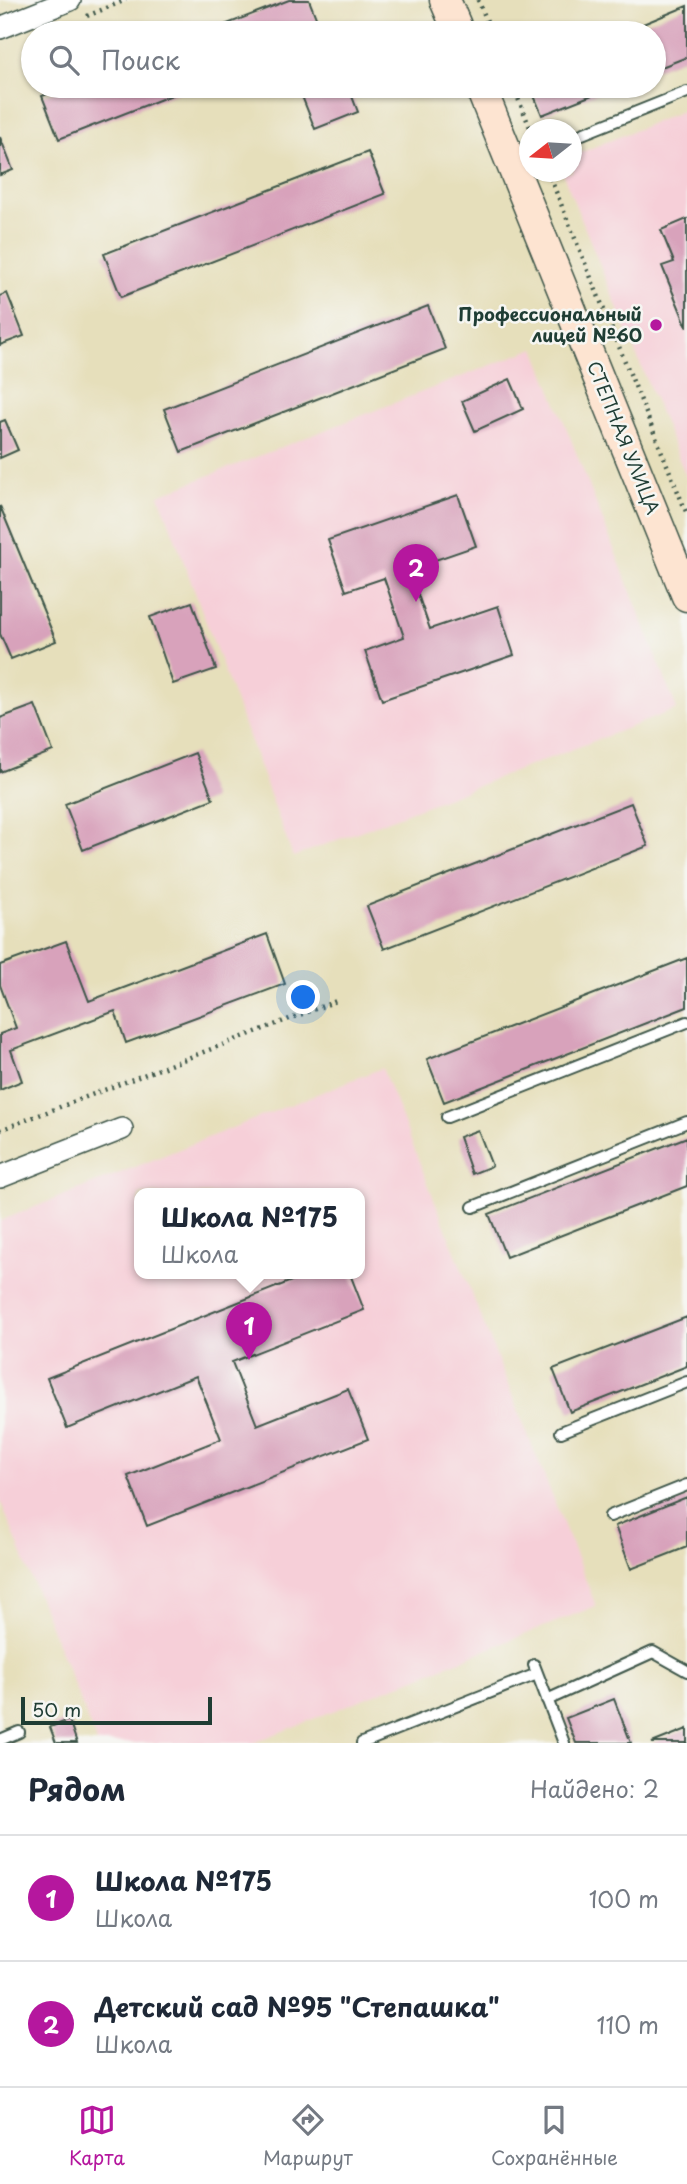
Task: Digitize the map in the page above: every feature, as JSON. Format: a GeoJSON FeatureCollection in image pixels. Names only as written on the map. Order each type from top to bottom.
{"type":"FeatureCollection","features":[{"type":"Feature","properties":{"kind":"street"},"geometry":{"type":"LineString","coordinates":[[0,28],[70,0]]}},
{"type":"Feature","properties":{"kind":"street"},"geometry":{"type":"LineString","coordinates":[[445,0],[454,21]]}},
{"type":"Feature","properties":{"kind":"street","name":"СТЕПНАЯ УЛИЦА"},"geometry":{"type":"LineString","coordinates":[[485,98],[687,596]]}},
{"type":"Feature","properties":{"kind":"street"},"geometry":{"type":"LineString","coordinates":[[0,1177],[121,1129]]}},
{"type":"Feature","properties":{"kind":"lane"},"geometry":{"type":"LineString","coordinates":[[582,134],[687,92]]}},
{"type":"Feature","properties":{"kind":"lane"},"geometry":{"type":"LineString","coordinates":[[447,1116],[687,1022]]}},
{"type":"Feature","properties":{"kind":"lane"},"geometry":{"type":"LineString","coordinates":[[473,1207],[687,1122]]}},
{"type":"Feature","properties":{"kind":"lane"},"geometry":{"type":"LineString","coordinates":[[561,1432],[687,1382]]}},
{"type":"Feature","properties":{"kind":"lane"},"geometry":{"type":"LineString","coordinates":[[610,1516],[687,1485]]}},
{"type":"Feature","properties":{"kind":"lane"},"geometry":{"type":"LineString","coordinates":[[547,1700],[653,1652],[687,1671]]}},
{"type":"Feature","properties":{"kind":"lane"},"geometry":{"type":"LineString","coordinates":[[362,1743],[535,1669],[564,1743]]}},
{"type":"Feature","properties":{"kind":"lane"},"geometry":{"type":"LineString","coordinates":[[0,1740],[19,1732]]}},
{"type":"Feature","properties":{"kind":"path"},"geometry":{"type":"LineString","coordinates":[[478,0],[487,21]]}},
{"type":"Feature","properties":{"kind":"path"},"geometry":{"type":"LineString","coordinates":[[518,98],[526,119]]}},
{"type":"Feature","properties":{"kind":"path"},"geometry":{"type":"LineString","coordinates":[[552,182],[687,514]]}},
{"type":"Feature","properties":{"kind":"path"},"geometry":{"type":"LineString","coordinates":[[0,1130],[339,1000]]}},
{"type":"Feature","properties":{"kind":"shaded area","name":"Профессиональный лицей №60"},"geometry":{"type":"Polygon","coordinates":[[[687,109],[687,479],[566,182],[582,182],[582,152],[687,109]]]}},
{"type":"Feature","properties":{"kind":"shaded area"},"geometry":{"type":"Polygon","coordinates":[[[535,348],[677,709],[293,857],[159,495],[535,348]]]}},
{"type":"Feature","properties":{"kind":"shaded area"},"geometry":{"type":"Polygon","coordinates":[[[382,1068],[596,1606],[253,1743],[97,1743],[0,1500],[0,1221],[382,1068]]]}},
{"type":"Feature","properties":{"kind":"building"},"geometry":{"type":"Polygon","coordinates":[[[289,0],[309,0],[317,21],[235,21],[289,0]]]}},
{"type":"Feature","properties":{"kind":"building"},"geometry":{"type":"Polygon","coordinates":[[[687,6],[687,57],[666,65],[666,21],[650,21],[687,6]]]}},
{"type":"Feature","properties":{"kind":"building"},"geometry":{"type":"Polygon","coordinates":[[[43,98],[164,98],[59,139],[43,98]]]}},
{"type":"Feature","properties":{"kind":"building"},"geometry":{"type":"Polygon","coordinates":[[[303,98],[353,98],[358,112],[315,129],[303,98]]]}},
{"type":"Feature","properties":{"kind":"building"},"geometry":{"type":"Polygon","coordinates":[[[535,98],[585,98],[542,115],[535,98]]]}},
{"type":"Feature","properties":{"kind":"building"},"geometry":{"type":"Polygon","coordinates":[[[0,137],[13,170],[0,175],[0,137]]]}},
{"type":"Feature","properties":{"kind":"building"},"geometry":{"type":"Polygon","coordinates":[[[368,152],[385,194],[121,297],[104,254],[368,152]]]}},
{"type":"Feature","properties":{"kind":"building"},"geometry":{"type":"Polygon","coordinates":[[[687,219],[687,327],[662,266],[674,262],[661,230],[687,219]]]}},
{"type":"Feature","properties":{"kind":"building"},"geometry":{"type":"Polygon","coordinates":[[[7,293],[24,336],[0,345],[0,296],[7,293]]]}},
{"type":"Feature","properties":{"kind":"building"},"geometry":{"type":"Polygon","coordinates":[[[428,306],[445,349],[181,452],[164,409],[428,306]]]}},
{"type":"Feature","properties":{"kind":"building"},"geometry":{"type":"Polygon","coordinates":[[[510,379],[523,409],[475,431],[462,401],[510,379]]]}},
{"type":"Feature","properties":{"kind":"building"},"geometry":{"type":"Polygon","coordinates":[[[5,420],[18,450],[0,458],[0,422],[5,420]]]}},
{"type":"Feature","properties":{"kind":"building"},"geometry":{"type":"Polygon","coordinates":[[[458,495],[476,546],[409,569],[430,629],[498,606],[514,655],[382,700],[365,651],[404,637],[384,578],[346,591],[328,540],[458,495]]]}},
{"type":"Feature","properties":{"kind":"building"},"geometry":{"type":"Polygon","coordinates":[[[0,506],[56,641],[11,659],[0,634],[0,506]]]}},
{"type":"Feature","properties":{"kind":"building"},"geometry":{"type":"Polygon","coordinates":[[[192,602],[216,669],[173,684],[150,617],[192,602]]]}},
{"type":"Feature","properties":{"kind":"building"},"geometry":{"type":"Polygon","coordinates":[[[35,705],[53,751],[0,772],[0,718],[35,705]]]}},
{"type":"Feature","properties":{"kind":"building"},"geometry":{"type":"Polygon","coordinates":[[[195,753],[213,799],[83,850],[65,804],[195,753]]]}},
{"type":"Feature","properties":{"kind":"building"},"geometry":{"type":"Polygon","coordinates":[[[631,803],[648,846],[384,949],[367,906],[631,803]]]}},
{"type":"Feature","properties":{"kind":"building"},"geometry":{"type":"Polygon","coordinates":[[[267,934],[285,984],[126,1043],[115,1011],[11,1050],[22,1081],[0,1090],[0,1034],[16,1028],[0,985],[0,965],[66,941],[89,1001],[267,934]]]}},
{"type":"Feature","properties":{"kind":"building"},"geometry":{"type":"Polygon","coordinates":[[[687,958],[687,1007],[444,1102],[427,1059],[687,958]]]}},
{"type":"Feature","properties":{"kind":"building"},"geometry":{"type":"Polygon","coordinates":[[[478,1130],[492,1166],[472,1174],[459,1137],[478,1130]]]}},
{"type":"Feature","properties":{"kind":"building"},"geometry":{"type":"Polygon","coordinates":[[[687,1137],[687,1186],[506,1257],[489,1214],[687,1137]]]}},
{"type":"Feature","properties":{"kind":"building"},"geometry":{"type":"Polygon","coordinates":[[[296,1279],[352,1279],[364,1310],[232,1362],[257,1425],[348,1389],[368,1439],[147,1526],[128,1476],[221,1439],[196,1376],[67,1428],[47,1378],[296,1279]]]}},
{"type":"Feature","properties":{"kind":"building"},"geometry":{"type":"Polygon","coordinates":[[[687,1317],[687,1366],[570,1412],[553,1369],[687,1317]]]}},
{"type":"Feature","properties":{"kind":"building"},"geometry":{"type":"Polygon","coordinates":[[[687,1497],[687,1547],[631,1569],[615,1526],[687,1497]]]}},
{"type":"Feature","properties":{"kind":"building"},"geometry":{"type":"Polygon","coordinates":[[[614,1699],[631,1743],[576,1743],[566,1718],[614,1699]]]}},
{"type":"Feature","properties":{"kind":"building"},"geometry":{"type":"Polygon","coordinates":[[[69,1720],[77,1743],[56,1743],[50,1727],[69,1720]]]}},
{"type":"Feature","properties":{"kind":"building"},"geometry":{"type":"Polygon","coordinates":[[[687,1729],[687,1743],[652,1743],[687,1729]]]}},
{"type":"Feature","properties":{"kind":"place","name":"Профессиональный лицей №60"},"geometry":{"type":"Point","coordinates":[656,325]}},
{"type":"Feature","properties":{"kind":"place","name":"Детский сад №95 \"Степашка\""},"geometry":{"type":"Point","coordinates":[416,602]}},
{"type":"Feature","properties":{"kind":"place","name":"Школа №175"},"geometry":{"type":"Point","coordinates":[249,1360]}}]}
